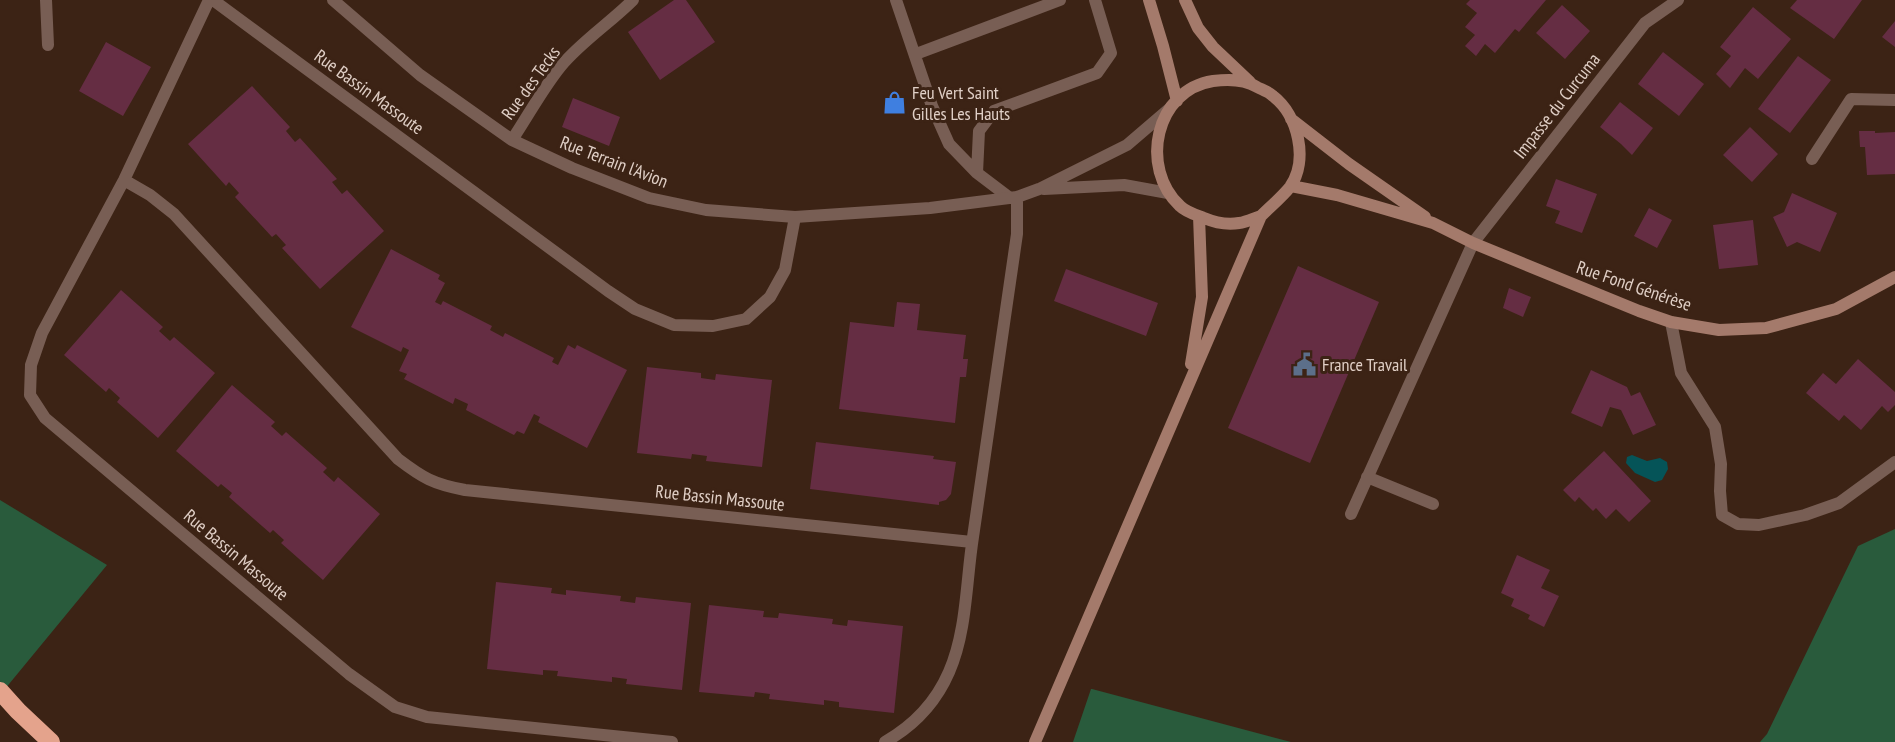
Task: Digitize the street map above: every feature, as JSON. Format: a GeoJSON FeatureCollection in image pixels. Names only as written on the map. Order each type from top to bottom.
{"type":"FeatureCollection","features":[{"type":"Feature","properties":{"kind":"highway"},"geometry":{"type":"LineString","coordinates":[[0,691],[51,742]]}},
{"type":"Feature","properties":{"kind":"main road"},"geometry":{"type":"LineString","coordinates":[[1149,0],[1163,46],[1174,103]]}},
{"type":"Feature","properties":{"kind":"main road"},"geometry":{"type":"LineString","coordinates":[[1035,742],[1261,216],[1291,186],[1297,170],[1298,135],[1292,119],[1274,97],[1251,83],[1213,47],[1198,28],[1185,0]]}},
{"type":"Feature","properties":{"kind":"main road"},"geometry":{"type":"LineString","coordinates":[[1251,83],[1229,79],[1208,82],[1192,88],[1174,103],[1158,133],[1157,165],[1168,193],[1181,208],[1218,224],[1240,223],[1261,216]]}},
{"type":"Feature","properties":{"kind":"main road","name":"Rue Fond Générèse"},"geometry":{"type":"LineString","coordinates":[[1292,119],[1349,164],[1433,223],[1473,243],[1671,322],[1719,330],[1766,328],[1836,309],[1895,277]]}},
{"type":"Feature","properties":{"kind":"main road","name":"Rue Fond Générèse"},"geometry":{"type":"LineString","coordinates":[[1291,186],[1337,195],[1433,223]]}},
{"type":"Feature","properties":{"kind":"main road"},"geometry":{"type":"LineString","coordinates":[[1189,381],[1202,297],[1199,216]]}},
{"type":"Feature","properties":{"kind":"street"},"geometry":{"type":"LineString","coordinates":[[46,0],[48,45]]}},
{"type":"Feature","properties":{"kind":"street","name":"Rue Bassin Massoute"},"geometry":{"type":"LineString","coordinates":[[209,0],[124,180],[42,333],[31,365],[30,395],[45,418],[349,674],[395,707],[427,717],[672,742]]}},
{"type":"Feature","properties":{"kind":"street","name":"Rue Bassin Massoute"},"geometry":{"type":"LineString","coordinates":[[213,0],[608,291],[635,309],[674,325],[713,326],[746,319],[770,297],[786,270],[795,217]]}},
{"type":"Feature","properties":{"kind":"street","name":"Rue Terrain l'Avion"},"geometry":{"type":"LineString","coordinates":[[333,0],[420,75],[512,140],[572,168],[649,198],[706,210],[795,217],[930,208],[1013,198],[1039,189],[1127,145],[1174,103]]}},
{"type":"Feature","properties":{"kind":"street","name":"Rue des Tecks"},"geometry":{"type":"LineString","coordinates":[[512,140],[560,66],[587,39],[633,0]]}},
{"type":"Feature","properties":{"kind":"street"},"geometry":{"type":"LineString","coordinates":[[885,742],[903,732],[926,709],[949,672],[961,631],[1017,234],[1013,198],[977,173],[949,144],[932,106],[896,0]]}},
{"type":"Feature","properties":{"kind":"street"},"geometry":{"type":"LineString","coordinates":[[916,54],[1060,0]]}},
{"type":"Feature","properties":{"kind":"street"},"geometry":{"type":"LineString","coordinates":[[977,173],[979,131],[994,111],[1097,73],[1105,63],[1111,53],[1095,0]]}},
{"type":"Feature","properties":{"kind":"street","name":"Impasse du Curcuma"},"geometry":{"type":"LineString","coordinates":[[1351,514],[1473,243],[1645,23],[1678,0]]}},
{"type":"Feature","properties":{"kind":"street"},"geometry":{"type":"LineString","coordinates":[[1812,159],[1851,99],[1895,100]]}},
{"type":"Feature","properties":{"kind":"street","name":"Rue Bassin Massoute"},"geometry":{"type":"LineString","coordinates":[[124,180],[150,195],[174,214],[398,459],[419,475],[438,485],[465,490],[972,542]]}},
{"type":"Feature","properties":{"kind":"street","name":"Rue Terrain l'Avion"},"geometry":{"type":"LineString","coordinates":[[1039,189],[1124,184],[1168,193]]}},
{"type":"Feature","properties":{"kind":"street"},"geometry":{"type":"LineString","coordinates":[[1671,322],[1681,373],[1715,427],[1721,464],[1722,515],[1738,524],[1759,525],[1804,515],[1839,503],[1895,462]]}},
{"type":"Feature","properties":{"kind":"street"},"geometry":{"type":"LineString","coordinates":[[1367,477],[1433,504]]}},
{"type":"Feature","properties":{"kind":"green space"},"geometry":{"type":"Polygon","coordinates":[[[0,500],[107,565],[0,695],[0,500]]]}},
{"type":"Feature","properties":{"kind":"green space"},"geometry":{"type":"Polygon","coordinates":[[[1895,529],[1895,742],[1760,742],[1767,734],[1858,546],[1895,529]]]}},
{"type":"Feature","properties":{"kind":"green space"},"geometry":{"type":"Polygon","coordinates":[[[1092,689],[1291,742],[1073,742],[1092,689]]]}},
{"type":"Feature","properties":{"kind":"water"},"geometry":{"type":"Polygon","coordinates":[[[1632,455],[1647,461],[1660,458],[1667,462],[1668,469],[1662,480],[1655,482],[1635,473],[1626,463],[1627,457],[1632,455]]]}},
{"type":"Feature","properties":{"kind":"building"},"geometry":{"type":"Polygon","coordinates":[[[674,0],[686,0],[715,42],[660,80],[628,32],[674,0]]]}},
{"type":"Feature","properties":{"kind":"building"},"geometry":{"type":"Polygon","coordinates":[[[1470,0],[1546,0],[1519,32],[1515,29],[1495,53],[1485,44],[1476,56],[1465,46],[1475,35],[1465,27],[1477,13],[1466,4],[1470,0]]]}},
{"type":"Feature","properties":{"kind":"building"},"geometry":{"type":"Polygon","coordinates":[[[1797,0],[1862,0],[1834,39],[1790,8],[1797,0]]]}},
{"type":"Feature","properties":{"kind":"building"},"geometry":{"type":"Polygon","coordinates":[[[1562,5],[1590,31],[1565,59],[1536,33],[1562,5]]]}},
{"type":"Feature","properties":{"kind":"building"},"geometry":{"type":"Polygon","coordinates":[[[1753,7],[1791,39],[1758,79],[1745,68],[1730,88],[1716,74],[1731,56],[1720,47],[1753,7]]]}},
{"type":"Feature","properties":{"kind":"building"},"geometry":{"type":"Polygon","coordinates":[[[1895,21],[1895,47],[1882,37],[1895,21]]]}},
{"type":"Feature","properties":{"kind":"building"},"geometry":{"type":"Polygon","coordinates":[[[106,42],[151,67],[123,116],[79,91],[106,42]]]}},
{"type":"Feature","properties":{"kind":"building"},"geometry":{"type":"Polygon","coordinates":[[[1663,52],[1704,84],[1679,116],[1638,84],[1663,52]]]}},
{"type":"Feature","properties":{"kind":"building"},"geometry":{"type":"Polygon","coordinates":[[[1798,56],[1831,80],[1790,133],[1758,109],[1798,56]]]}},
{"type":"Feature","properties":{"kind":"building"},"geometry":{"type":"Polygon","coordinates":[[[252,86],[290,127],[286,131],[295,142],[300,138],[337,179],[332,182],[342,194],[347,190],[384,231],[320,289],[282,248],[286,245],[276,234],[272,237],[235,197],[239,193],[229,182],[226,186],[188,144],[252,86]]]}},
{"type":"Feature","properties":{"kind":"building"},"geometry":{"type":"Polygon","coordinates":[[[573,98],[620,117],[609,146],[562,127],[573,98]]]}},
{"type":"Feature","properties":{"kind":"building"},"geometry":{"type":"Polygon","coordinates":[[[1620,102],[1653,128],[1632,155],[1600,127],[1620,102]]]}},
{"type":"Feature","properties":{"kind":"building"},"geometry":{"type":"Polygon","coordinates":[[[1750,127],[1778,154],[1752,182],[1723,155],[1750,127]]]}},
{"type":"Feature","properties":{"kind":"building"},"geometry":{"type":"Polygon","coordinates":[[[1859,131],[1895,132],[1895,174],[1867,175],[1865,147],[1860,147],[1859,131]]]}},
{"type":"Feature","properties":{"kind":"building"},"geometry":{"type":"Polygon","coordinates":[[[1556,179],[1597,194],[1582,233],[1555,223],[1560,211],[1546,206],[1556,179]]]}},
{"type":"Feature","properties":{"kind":"building"},"geometry":{"type":"Polygon","coordinates":[[[1792,193],[1837,213],[1820,252],[1797,242],[1787,247],[1773,217],[1784,212],[1792,193]]]}},
{"type":"Feature","properties":{"kind":"building"},"geometry":{"type":"Polygon","coordinates":[[[1649,208],[1672,220],[1657,248],[1634,236],[1649,208]]]}},
{"type":"Feature","properties":{"kind":"building"},"geometry":{"type":"Polygon","coordinates":[[[1753,220],[1758,265],[1719,269],[1713,225],[1753,220]]]}},
{"type":"Feature","properties":{"kind":"building"},"geometry":{"type":"Polygon","coordinates":[[[391,249],[440,275],[438,279],[445,283],[435,302],[441,305],[443,301],[492,326],[490,330],[503,337],[505,333],[554,358],[552,362],[558,365],[568,345],[575,349],[577,345],[627,370],[587,448],[538,422],[540,417],[534,414],[524,434],[517,431],[514,435],[466,410],[468,404],[455,398],[453,404],[404,379],[407,374],[399,371],[409,350],[403,347],[401,352],[351,327],[391,249]]]}},
{"type":"Feature","properties":{"kind":"building","name":"France Travail"},"geometry":{"type":"Polygon","coordinates":[[[1298,266],[1379,302],[1310,463],[1228,428],[1298,266]]]}},
{"type":"Feature","properties":{"kind":"building"},"geometry":{"type":"Polygon","coordinates":[[[1066,269],[1158,303],[1146,336],[1054,301],[1066,269]]]}},
{"type":"Feature","properties":{"kind":"building"},"geometry":{"type":"Polygon","coordinates":[[[1509,288],[1531,297],[1523,317],[1503,308],[1509,288]]]}},
{"type":"Feature","properties":{"kind":"building"},"geometry":{"type":"Polygon","coordinates":[[[121,290],[163,327],[159,331],[170,341],[174,337],[215,373],[158,438],[117,402],[120,398],[109,388],[106,392],[64,355],[121,290]]]}},
{"type":"Feature","properties":{"kind":"building"},"geometry":{"type":"Polygon","coordinates":[[[897,302],[920,304],[917,330],[966,335],[963,359],[968,359],[966,377],[960,377],[955,423],[839,409],[850,322],[894,327],[897,302]]]}},
{"type":"Feature","properties":{"kind":"building"},"geometry":{"type":"Polygon","coordinates":[[[1858,359],[1895,392],[1895,405],[1888,412],[1882,406],[1861,430],[1844,415],[1839,421],[1806,393],[1823,373],[1836,384],[1858,359]]]}},
{"type":"Feature","properties":{"kind":"building"},"geometry":{"type":"Polygon","coordinates":[[[647,367],[701,373],[701,378],[715,380],[716,374],[772,380],[762,467],[706,461],[707,456],[692,454],[691,459],[637,453],[647,367]]]}},
{"type":"Feature","properties":{"kind":"building"},"geometry":{"type":"Polygon","coordinates":[[[1591,370],[1627,387],[1631,396],[1640,392],[1656,425],[1633,435],[1621,410],[1610,407],[1602,427],[1571,413],[1591,370]]]}},
{"type":"Feature","properties":{"kind":"building"},"geometry":{"type":"Polygon","coordinates":[[[232,385],[275,422],[271,426],[282,436],[286,432],[327,468],[323,472],[334,482],[338,477],[380,514],[323,580],[281,543],[284,540],[273,530],[270,533],[229,497],[232,493],[221,484],[218,487],[176,451],[232,385]]]}},
{"type":"Feature","properties":{"kind":"building"},"geometry":{"type":"Polygon","coordinates":[[[816,442],[934,456],[933,459],[956,462],[951,494],[946,500],[939,502],[939,505],[810,489],[816,442]]]}},
{"type":"Feature","properties":{"kind":"building"},"geometry":{"type":"Polygon","coordinates":[[[1604,451],[1651,501],[1629,522],[1616,509],[1606,519],[1596,508],[1593,511],[1579,497],[1575,502],[1563,490],[1604,451]]]}},
{"type":"Feature","properties":{"kind":"building"},"geometry":{"type":"Polygon","coordinates":[[[1517,555],[1550,570],[1541,588],[1559,596],[1544,627],[1528,619],[1530,615],[1511,606],[1514,599],[1501,593],[1517,555]]]}},
{"type":"Feature","properties":{"kind":"building"},"geometry":{"type":"Polygon","coordinates":[[[496,582],[552,588],[551,593],[566,595],[566,590],[621,596],[620,601],[635,603],[636,597],[691,603],[682,690],[626,684],[627,679],[612,677],[612,682],[557,676],[558,671],[543,670],[543,675],[487,669],[496,582]]]}},
{"type":"Feature","properties":{"kind":"building"},"geometry":{"type":"Polygon","coordinates":[[[709,605],[764,611],[763,617],[778,618],[779,613],[833,619],[832,624],[847,626],[848,620],[903,626],[894,713],[839,707],[839,702],[824,700],[824,705],[769,699],[770,694],[755,692],[754,697],[699,692],[709,605]]]}},
{"type":"Feature","properties":{"kind":"place","name":"Feu Vert Saint Gilles Les Hauts"},"geometry":{"type":"Point","coordinates":[894,103]}},
{"type":"Feature","properties":{"kind":"place","name":"France Travail"},"geometry":{"type":"Point","coordinates":[1304,365]}}]}
